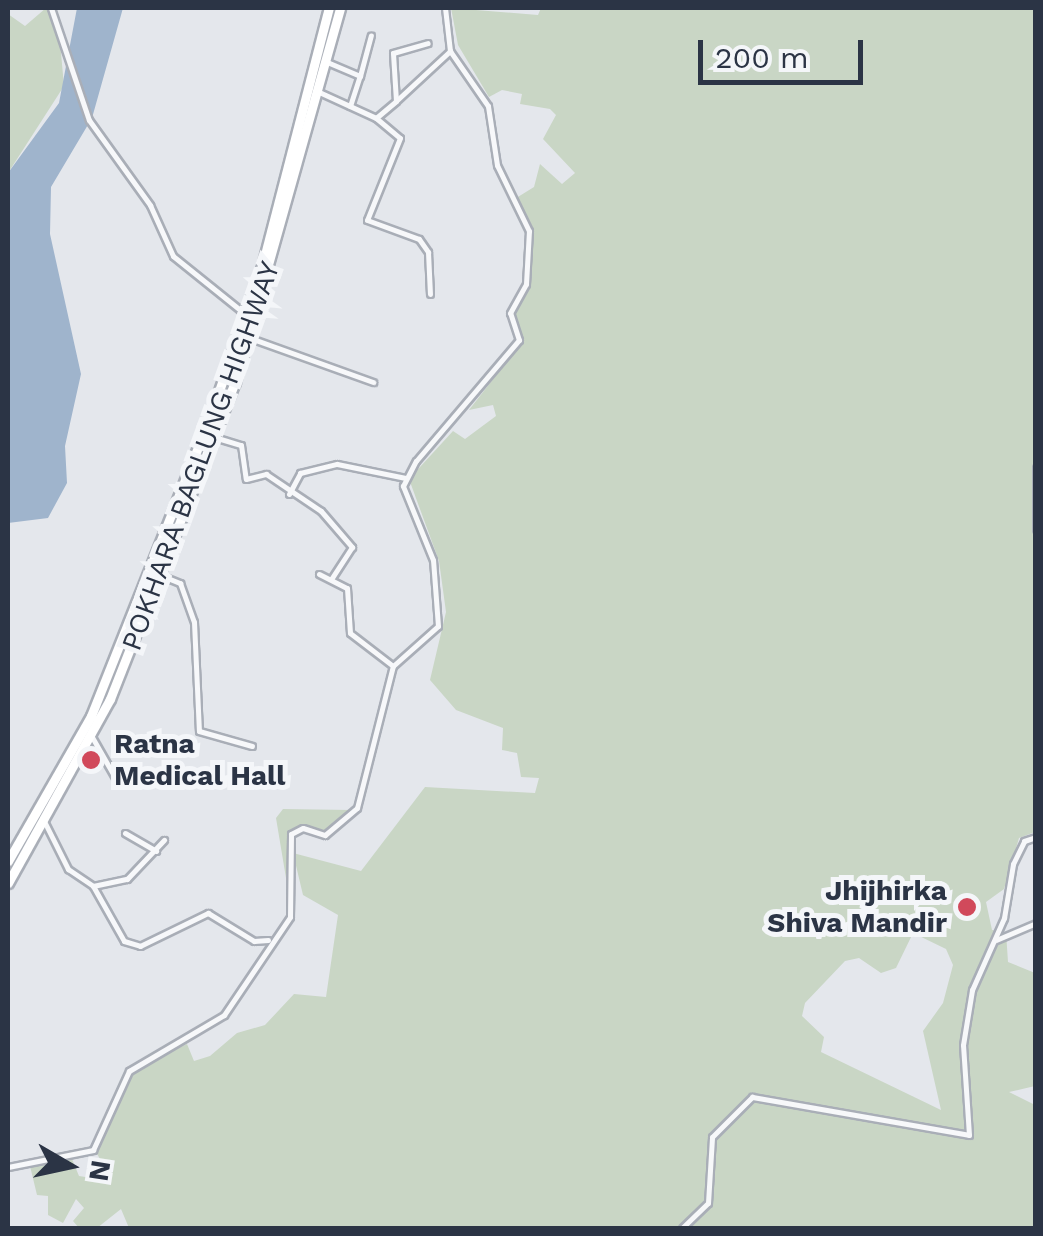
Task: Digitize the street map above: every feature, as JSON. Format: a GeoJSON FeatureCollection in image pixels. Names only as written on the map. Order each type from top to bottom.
{"type":"FeatureCollection","features":[{"type":"Feature","properties":{"kind":"highway","name":"POKHARA BAGLUNG HIGHWAY"},"geometry":{"type":"LineString","coordinates":[[8,861],[91,716],[247,315],[329,8]]}},
{"type":"Feature","properties":{"kind":"highway","name":"POKHARA BAGLUNG HIGHWAY"},"geometry":{"type":"LineString","coordinates":[[8,883],[92,737],[214,436],[250,338],[340,8]]}},
{"type":"Feature","properties":{"kind":"street"},"geometry":{"type":"LineString","coordinates":[[51,8],[89,120],[150,205],[173,256],[247,315]]}},
{"type":"Feature","properties":{"kind":"street"},"geometry":{"type":"LineString","coordinates":[[406,478],[516,345],[510,313],[527,276],[529,231],[497,165],[488,106],[450,52],[445,8]]}},
{"type":"Feature","properties":{"kind":"street"},"geometry":{"type":"LineString","coordinates":[[350,106],[371,35]]}},
{"type":"Feature","properties":{"kind":"street"},"geometry":{"type":"LineString","coordinates":[[396,102],[392,54],[428,42]]}},
{"type":"Feature","properties":{"kind":"street"},"geometry":{"type":"LineString","coordinates":[[376,118],[450,52]]}},
{"type":"Feature","properties":{"kind":"street"},"geometry":{"type":"LineString","coordinates":[[326,62],[360,76]]}},
{"type":"Feature","properties":{"kind":"street"},"geometry":{"type":"LineString","coordinates":[[319,92],[376,118],[400,138],[367,220],[419,239],[428,252],[430,294]]}},
{"type":"Feature","properties":{"kind":"street"},"geometry":{"type":"LineString","coordinates":[[250,338],[374,382]]}},
{"type":"Feature","properties":{"kind":"street"},"geometry":{"type":"LineString","coordinates":[[214,436],[241,444],[246,479],[266,474],[321,512],[352,547],[331,579]]}},
{"type":"Feature","properties":{"kind":"street"},"geometry":{"type":"LineString","coordinates":[[290,494],[300,472],[336,464],[406,478]]}},
{"type":"Feature","properties":{"kind":"street"},"geometry":{"type":"LineString","coordinates":[[1036,468],[1036,529]]}},
{"type":"Feature","properties":{"kind":"street"},"geometry":{"type":"LineString","coordinates":[[8,1167],[92,1150],[129,1071],[224,1016],[292,904],[291,834],[303,828],[325,836],[358,808],[393,666],[438,626],[442,614],[406,478]]}},
{"type":"Feature","properties":{"kind":"street"},"geometry":{"type":"LineString","coordinates":[[319,574],[347,588],[350,633],[393,666]]}},
{"type":"Feature","properties":{"kind":"street"},"geometry":{"type":"LineString","coordinates":[[160,575],[180,583],[194,622],[199,730],[252,746]]}},
{"type":"Feature","properties":{"kind":"street"},"geometry":{"type":"LineString","coordinates":[[92,737],[117,782]]}},
{"type":"Feature","properties":{"kind":"street"},"geometry":{"type":"LineString","coordinates":[[44,821],[72,875],[94,886],[121,938],[140,946],[202,914],[222,917],[254,942],[271,939]]}},
{"type":"Feature","properties":{"kind":"street"},"geometry":{"type":"LineString","coordinates":[[125,832],[156,851]]}},
{"type":"Feature","properties":{"kind":"street"},"geometry":{"type":"LineString","coordinates":[[996,940],[1014,864],[1024,841],[1036,837]]}},
{"type":"Feature","properties":{"kind":"street"},"geometry":{"type":"LineString","coordinates":[[94,886],[127,879],[164,840]]}},
{"type":"Feature","properties":{"kind":"street"},"geometry":{"type":"LineString","coordinates":[[682,1228],[708,1202],[712,1137],[752,1098],[969,1135],[964,1034],[981,957],[996,940],[1036,923]]}},
{"type":"Feature","properties":{"kind":"green space"},"geometry":{"type":"Polygon","coordinates":[[[46,8],[59,31],[64,86],[8,173],[8,14],[25,26],[46,8]]]}},
{"type":"Feature","properties":{"kind":"green space"},"geometry":{"type":"Polygon","coordinates":[[[451,8],[538,15],[541,8],[1035,8],[1035,832],[1019,838],[1004,889],[986,902],[992,930],[1006,932],[1008,962],[1035,973],[1035,1086],[1009,1092],[1035,1105],[1035,1228],[129,1228],[121,1209],[97,1228],[79,1228],[73,1221],[84,1208],[76,1199],[63,1223],[48,1215],[48,1196],[37,1195],[30,1166],[72,1159],[79,1176],[92,1178],[104,1166],[96,1152],[136,1069],[187,1044],[194,1061],[210,1056],[237,1033],[265,1025],[294,994],[326,997],[338,915],[303,895],[293,853],[361,871],[425,787],[535,793],[539,778],[521,777],[517,753],[502,750],[503,728],[456,710],[430,680],[446,612],[439,561],[409,479],[453,431],[465,439],[496,416],[493,405],[469,410],[522,342],[514,308],[530,276],[531,228],[513,200],[534,187],[540,164],[562,184],[575,173],[543,139],[556,115],[550,109],[520,104],[522,94],[502,90],[489,97],[458,45],[451,8]],[[913,933],[896,968],[881,973],[859,958],[845,961],[805,1003],[802,1016],[824,1037],[821,1052],[941,1110],[923,1031],[943,1003],[953,965],[946,949],[913,933]]]}},
{"type":"Feature","properties":{"kind":"green space"},"geometry":{"type":"Polygon","coordinates":[[[283,809],[351,810],[323,832],[291,831],[286,878],[276,818],[283,809]]]}},
{"type":"Feature","properties":{"kind":"water"},"geometry":{"type":"Polygon","coordinates":[[[77,8],[123,8],[92,118],[51,187],[50,234],[81,374],[65,446],[67,483],[48,518],[8,523],[8,173],[59,103],[77,8]]]}},
{"type":"Feature","properties":{"kind":"place","name":"Ratna Medical Hall"},"geometry":{"type":"Point","coordinates":[91,760]}},
{"type":"Feature","properties":{"kind":"place","name":"Jhijhirka Shiva Mandir"},"geometry":{"type":"Point","coordinates":[967,907]}}]}
